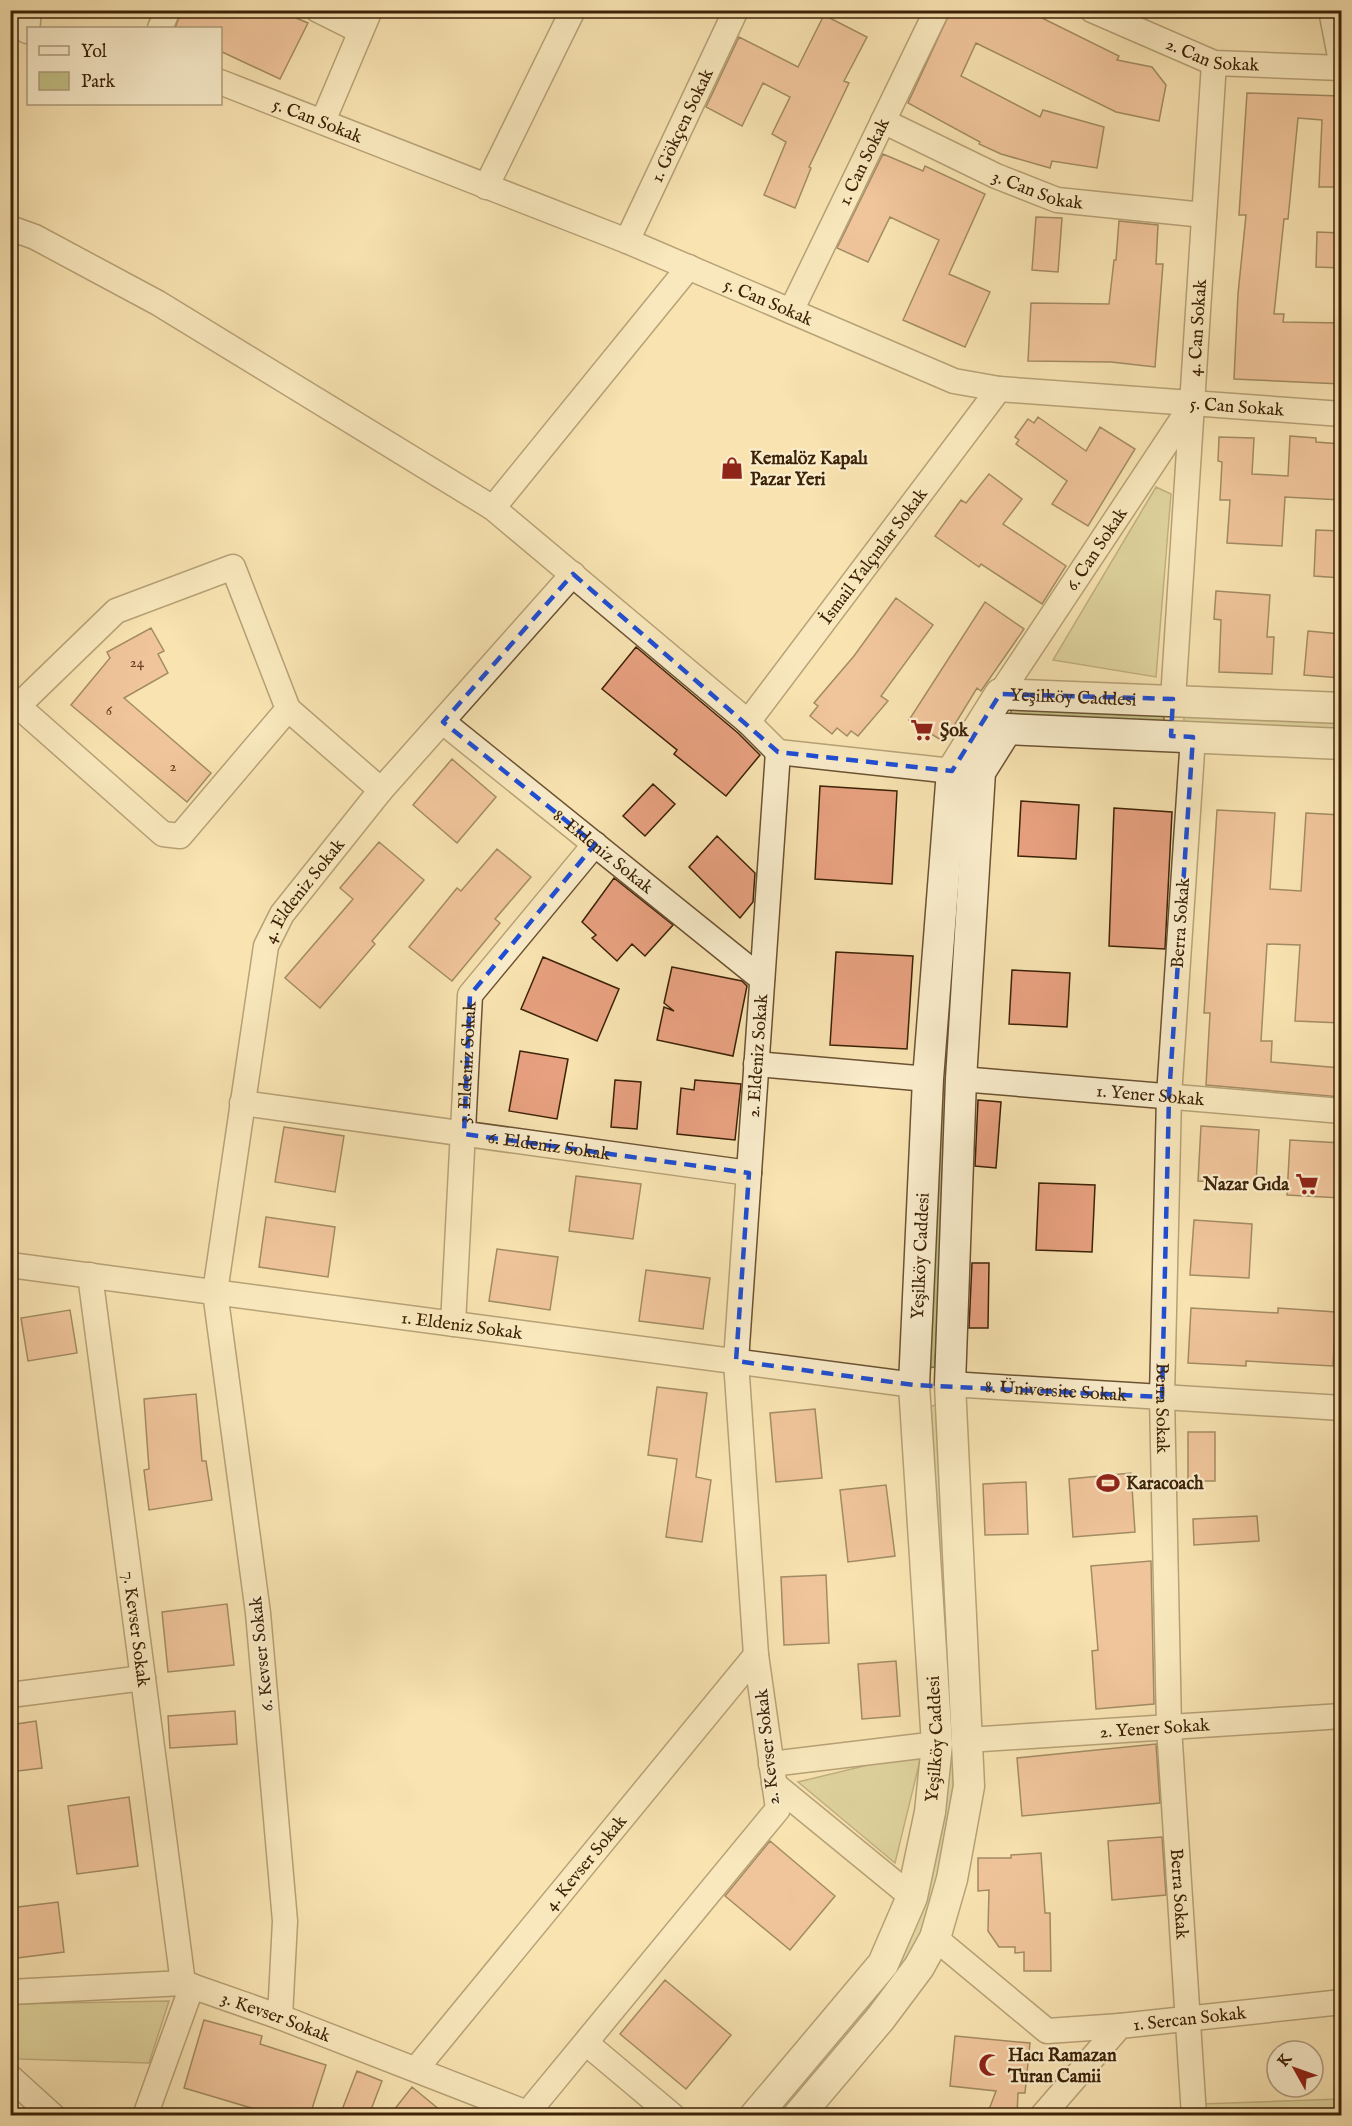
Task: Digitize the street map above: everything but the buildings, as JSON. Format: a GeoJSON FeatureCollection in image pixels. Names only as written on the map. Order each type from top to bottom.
{"type":"FeatureCollection","features":[{"type":"Feature","properties":{"kind":"street"},"geometry":{"type":"LineString","coordinates":[[160,27],[168,10]]}},
{"type":"Feature","properties":{"kind":"street"},"geometry":{"type":"LineString","coordinates":[[318,10],[365,21],[323,121]]}},
{"type":"Feature","properties":{"kind":"street"},"geometry":{"type":"LineString","coordinates":[[486,187],[573,10]]}},
{"type":"Feature","properties":{"kind":"street","name":"1. Gökçen Sokak"},"geometry":{"type":"LineString","coordinates":[[627,241],[736,10]]}},
{"type":"Feature","properties":{"kind":"street","name":"1. Can Sokak"},"geometry":{"type":"LineString","coordinates":[[791,311],[937,10]]}},
{"type":"Feature","properties":{"kind":"street","name":"2. Can Sokak"},"geometry":{"type":"LineString","coordinates":[[1092,10],[1214,63],[1341,68]]}},
{"type":"Feature","properties":{"kind":"street"},"geometry":{"type":"LineString","coordinates":[[1334,10],[1341,51]]}},
{"type":"Feature","properties":{"kind":"street","name":"4. Can Sokak"},"geometry":{"type":"LineString","coordinates":[[1173,699],[1214,63]]}},
{"type":"Feature","properties":{"kind":"street","name":"5. Can Sokak"},"geometry":{"type":"LineString","coordinates":[[222,83],[627,241],[954,381],[999,388],[1341,414]]}},
{"type":"Feature","properties":{"kind":"street","name":"3. Can Sokak"},"geometry":{"type":"LineString","coordinates":[[883,121],[996,176],[1057,200],[1204,215]]}},
{"type":"Feature","properties":{"kind":"street"},"geometry":{"type":"LineString","coordinates":[[10,228],[35,237],[158,303],[493,508],[748,722],[778,752],[966,771]]}},
{"type":"Feature","properties":{"kind":"street"},"geometry":{"type":"LineString","coordinates":[[493,508],[688,267]]}},
{"type":"Feature","properties":{"kind":"street","name":"İsmail Yalçınlar Sokak"},"geometry":{"type":"LineString","coordinates":[[748,722],[999,388]]}},
{"type":"Feature","properties":{"kind":"street","name":"6. Can Sokak"},"geometry":{"type":"LineString","coordinates":[[1000,694],[1192,404]]}},
{"type":"Feature","properties":{"kind":"street"},"geometry":{"type":"LineString","coordinates":[[288,709],[180,836],[164,834],[18,706],[116,611],[233,567],[288,709],[381,790]]}},
{"type":"Feature","properties":{"kind":"street","name":"4. Eldeniz Sokak"},"geometry":{"type":"LineString","coordinates":[[214,1292],[266,946],[282,914],[381,790],[573,574]]}},
{"type":"Feature","properties":{"kind":"street"},"geometry":{"type":"LineString","coordinates":[[1000,694],[1007,729]]}},
{"type":"Feature","properties":{"kind":"street","name":"Yeşilköy Caddesi"},"geometry":{"type":"LineString","coordinates":[[755,2115],[883,1964],[912,1897],[930,1812],[937,1744],[914,1385],[928,1079],[966,771],[1000,694],[1173,699],[1341,708]]}},
{"type":"Feature","properties":{"kind":"street"},"geometry":{"type":"LineString","coordinates":[[1173,699],[1182,736]]}},
{"type":"Feature","properties":{"kind":"street","name":"8. Eldeniz Sokak"},"geometry":{"type":"LineString","coordinates":[[443,722],[762,979]]}},
{"type":"Feature","properties":{"kind":"street","name":"Yeşilköy Caddesi"},"geometry":{"type":"LineString","coordinates":[[798,2115],[880,2019],[919,1967],[935,1938],[957,1858],[969,1786],[950,1384],[961,1078],[966,771],[1007,729],[1341,744]]}},
{"type":"Feature","properties":{"kind":"street","name":"Berra Sokak"},"geometry":{"type":"LineString","coordinates":[[1182,736],[1169,1096],[1162,1397],[1169,1727],[1194,2115]]}},
{"type":"Feature","properties":{"kind":"street","name":"2. Eldeniz Sokak"},"geometry":{"type":"LineString","coordinates":[[736,1361],[778,752]]}},
{"type":"Feature","properties":{"kind":"street","name":"3. Eldeniz Sokak"},"geometry":{"type":"LineString","coordinates":[[453,1324],[470,995],[595,844]]}},
{"type":"Feature","properties":{"kind":"street"},"geometry":{"type":"LineString","coordinates":[[756,1064],[928,1079]]}},
{"type":"Feature","properties":{"kind":"street","name":"1. Yener Sokak"},"geometry":{"type":"LineString","coordinates":[[961,1078],[1341,1111]]}},
{"type":"Feature","properties":{"kind":"street","name":"6. Eldeniz Sokak"},"geometry":{"type":"LineString","coordinates":[[242,1103],[749,1173]]}},
{"type":"Feature","properties":{"kind":"street","name":"1. Eldeniz Sokak"},"geometry":{"type":"LineString","coordinates":[[10,1265],[914,1385]]}},
{"type":"Feature","properties":{"kind":"street","name":"7. Kevser Sokak"},"geometry":{"type":"LineString","coordinates":[[90,1275],[143,1678],[188,1985]]}},
{"type":"Feature","properties":{"kind":"street","name":"6. Kevser Sokak"},"geometry":{"type":"LineString","coordinates":[[214,1292],[262,1661],[285,1921],[280,2017]]}},
{"type":"Feature","properties":{"kind":"street","name":"2. Kevser Sokak"},"geometry":{"type":"LineString","coordinates":[[526,2114],[778,1809],[756,1655],[736,1361]]}},
{"type":"Feature","properties":{"kind":"street"},"geometry":{"type":"LineString","coordinates":[[914,1385],[950,1384]]}},
{"type":"Feature","properties":{"kind":"street","name":"8. Üniversite Sokak"},"geometry":{"type":"LineString","coordinates":[[950,1384],[1341,1408]]}},
{"type":"Feature","properties":{"kind":"street","name":"4. Kevser Sokak"},"geometry":{"type":"LineString","coordinates":[[416,2069],[756,1655]]}},
{"type":"Feature","properties":{"kind":"street"},"geometry":{"type":"LineString","coordinates":[[10,1695],[143,1678]]}},
{"type":"Feature","properties":{"kind":"street","name":"2. Yener Sokak"},"geometry":{"type":"LineString","coordinates":[[967,1740],[1341,1716]]}},
{"type":"Feature","properties":{"kind":"street"},"geometry":{"type":"LineString","coordinates":[[773,1774],[937,1744]]}},
{"type":"Feature","properties":{"kind":"street"},"geometry":{"type":"LineString","coordinates":[[773,1774],[912,1897]]}},
{"type":"Feature","properties":{"kind":"street"},"geometry":{"type":"LineString","coordinates":[[935,1938],[1047,2031],[1120,2025]]}},
{"type":"Feature","properties":{"kind":"street"},"geometry":{"type":"LineString","coordinates":[[145,2115],[188,1985]]}},
{"type":"Feature","properties":{"kind":"street","name":"3. Kevser Sokak"},"geometry":{"type":"LineString","coordinates":[[10,1992],[188,1985],[280,2017],[526,2114]]}},
{"type":"Feature","properties":{"kind":"street","name":"1. Sercan Sokak"},"geometry":{"type":"LineString","coordinates":[[1042,2115],[1120,2025],[1187,2020],[1341,2002]]}},
{"type":"Feature","properties":{"kind":"street"},"geometry":{"type":"LineString","coordinates":[[586,2043],[673,2115]]}},
{"type":"Feature","properties":{"kind":"street"},"geometry":{"type":"LineString","coordinates":[[10,2077],[53,2115]]}},
{"type":"Feature","properties":{"kind":"highlighted area"},"geometry":{"type":"Polygon","coordinates":[[[573,574],[778,752],[952,771],[1000,694],[1173,699],[1171,736],[1193,737],[1169,1096],[1162,1397],[914,1385],[736,1361],[749,1173],[464,1134],[470,995],[595,844],[443,722],[573,574]]]}},
{"type":"Feature","properties":{"kind":"green space"},"geometry":{"type":"Polygon","coordinates":[[[1156,487],[1171,494],[1156,677],[1053,660],[1156,487]]]}},
{"type":"Feature","properties":{"kind":"green space"},"geometry":{"type":"Polygon","coordinates":[[[1012,707],[1164,713],[1164,724],[1010,716],[1012,707]]]}},
{"type":"Feature","properties":{"kind":"green space"},"geometry":{"type":"Polygon","coordinates":[[[1184,711],[1341,721],[1341,734],[1184,722],[1184,711]]]}},
{"type":"Feature","properties":{"kind":"green space"},"geometry":{"type":"Polygon","coordinates":[[[953,815],[960,815],[935,1367],[927,1368],[953,815]]]}},
{"type":"Feature","properties":{"kind":"green space"},"geometry":{"type":"Polygon","coordinates":[[[937,1404],[954,1781],[936,1884],[913,1955],[785,2115],[771,2116],[898,1967],[924,1905],[930,1407],[937,1404]]]}},
{"type":"Feature","properties":{"kind":"green space"},"geometry":{"type":"Polygon","coordinates":[[[922,1752],[895,1863],[798,1782],[922,1752]]]}},
{"type":"Feature","properties":{"kind":"green space"},"geometry":{"type":"Polygon","coordinates":[[[169,2001],[149,2063],[19,2059],[11,2037],[11,2004],[169,2001]]]}},
{"type":"Feature","properties":{"kind":"green space"},"geometry":{"type":"Polygon","coordinates":[[[1341,2099],[1341,2115],[1202,2115],[1201,2104],[1341,2099]]]}},
{"type":"Feature","properties":{"kind":"place","name":"Kemalöz Kapalı Pazar Yeri"},"geometry":{"type":"Point","coordinates":[732,468]}},
{"type":"Feature","properties":{"kind":"place","name":"Şok"},"geometry":{"type":"Point","coordinates":[922,730]}},
{"type":"Feature","properties":{"kind":"place","name":"Nazar Gıda"},"geometry":{"type":"Point","coordinates":[1307,1184]}},
{"type":"Feature","properties":{"kind":"place","name":"Karacoach"},"geometry":{"type":"Point","coordinates":[1108,1483]}},
{"type":"Feature","properties":{"kind":"place","name":"Hacı Ramazan Turan Camii"},"geometry":{"type":"Point","coordinates":[990,2065]}}]}
